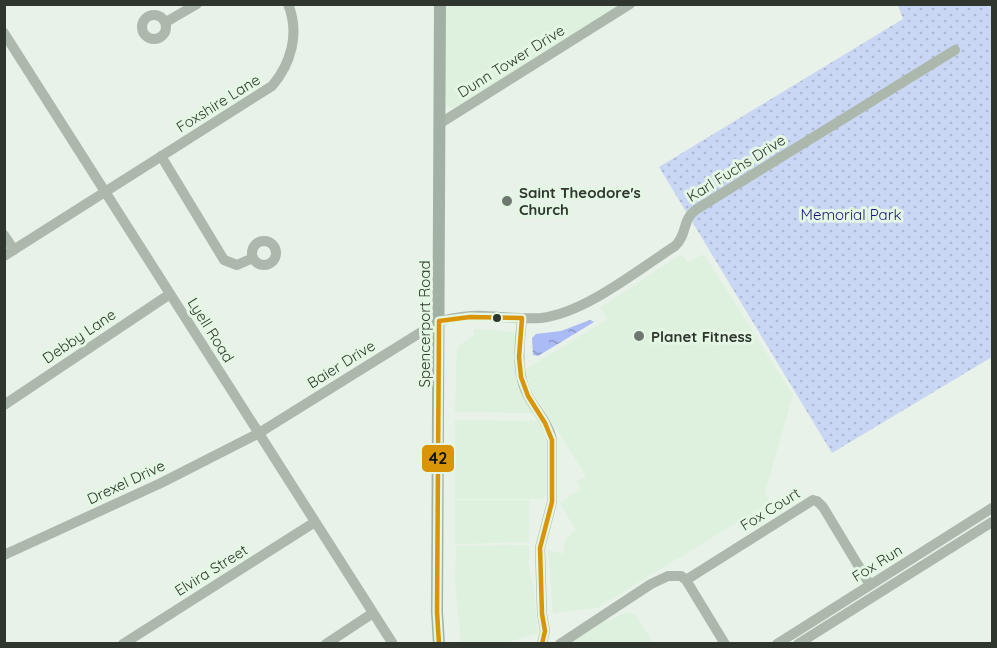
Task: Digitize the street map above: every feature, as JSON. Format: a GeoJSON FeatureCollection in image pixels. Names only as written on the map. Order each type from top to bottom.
{"type":"FeatureCollection","features":[{"type":"Feature","properties":{"kind":"main road","name":"Spencerport Road"},"geometry":{"type":"LineString","coordinates":[[439,644],[437,612],[440,4]]}},
{"type":"Feature","properties":{"kind":"street"},"geometry":{"type":"LineString","coordinates":[[166,22],[197,4]]}},
{"type":"Feature","properties":{"kind":"street","name":"Foxshire Lane"},"geometry":{"type":"LineString","coordinates":[[9,253],[263,93],[276,81],[287,65],[291,51],[293,25],[288,4]]}},
{"type":"Feature","properties":{"kind":"street","name":"Dunn Tower Drive"},"geometry":{"type":"LineString","coordinates":[[439,124],[630,4]]}},
{"type":"Feature","properties":{"kind":"street","name":"Lyell Road"},"geometry":{"type":"LineString","coordinates":[[4,33],[393,644]]}},
{"type":"Feature","properties":{"kind":"street","name":"Karl Fuchs Drive"},"geometry":{"type":"LineString","coordinates":[[439,321],[462,316],[483,315],[542,317],[567,311],[601,294],[675,246],[684,233],[686,220],[697,209],[955,50]]}},
{"type":"Feature","properties":{"kind":"street"},"geometry":{"type":"LineString","coordinates":[[161,156],[224,260],[237,265],[253,258]]}},
{"type":"Feature","properties":{"kind":"street"},"geometry":{"type":"LineString","coordinates":[[4,235],[9,253]]}},
{"type":"Feature","properties":{"kind":"street","name":"Debby Lane"},"geometry":{"type":"LineString","coordinates":[[4,405],[170,294]]}},
{"type":"Feature","properties":{"kind":"street"},"geometry":{"type":"LineString","coordinates":[[522,318],[519,372],[526,393],[551,432],[552,440],[553,490],[540,548],[542,614],[546,631],[542,644]]}},
{"type":"Feature","properties":{"kind":"street","name":"Baier Drive"},"geometry":{"type":"LineString","coordinates":[[259,433],[439,321]]}},
{"type":"Feature","properties":{"kind":"street","name":"Drexel Drive"},"geometry":{"type":"LineString","coordinates":[[4,555],[161,483],[259,433]]}},
{"type":"Feature","properties":{"kind":"street","name":"Fox Court"},"geometry":{"type":"LineString","coordinates":[[686,580],[813,500],[823,507],[870,585]]}},
{"type":"Feature","properties":{"kind":"street","name":"Fox Run"},"geometry":{"type":"LineString","coordinates":[[777,644],[993,508]]}},
{"type":"Feature","properties":{"kind":"street","name":"Elvira Street"},"geometry":{"type":"LineString","coordinates":[[123,644],[315,522]]}},
{"type":"Feature","properties":{"kind":"street"},"geometry":{"type":"LineString","coordinates":[[798,644],[993,522]]}},
{"type":"Feature","properties":{"kind":"street"},"geometry":{"type":"LineString","coordinates":[[560,644],[651,584],[668,576],[681,576],[686,580],[724,644]]}},
{"type":"Feature","properties":{"kind":"street"},"geometry":{"type":"LineString","coordinates":[[326,644],[373,613]]}},
{"type":"Feature","properties":{"kind":"shaded area"},"geometry":{"type":"Polygon","coordinates":[[[446,5],[624,5],[453,108],[446,104],[446,5]]]}},
{"type":"Feature","properties":{"kind":"shaded area"},"geometry":{"type":"Polygon","coordinates":[[[681,254],[688,263],[704,254],[793,395],[765,492],[770,502],[597,608],[553,613],[548,550],[563,554],[565,540],[576,530],[560,503],[580,489],[576,482],[586,476],[530,387],[526,369],[608,319],[600,308],[681,254]]]}},
{"type":"Feature","properties":{"kind":"shaded area"},"geometry":{"type":"Polygon","coordinates":[[[474,329],[516,332],[516,377],[522,394],[535,413],[455,412],[457,347],[474,335],[474,329]]]}},
{"type":"Feature","properties":{"kind":"shaded area"},"geometry":{"type":"Polygon","coordinates":[[[455,420],[539,421],[547,435],[547,496],[540,499],[455,499],[455,420]]]}},
{"type":"Feature","properties":{"kind":"shaded area"},"geometry":{"type":"Polygon","coordinates":[[[455,500],[529,500],[529,542],[455,544],[455,500]]]}},
{"type":"Feature","properties":{"kind":"shaded area"},"geometry":{"type":"Polygon","coordinates":[[[529,545],[529,572],[533,584],[538,633],[505,643],[461,643],[455,581],[456,546],[529,545]]]}},
{"type":"Feature","properties":{"kind":"shaded area"},"geometry":{"type":"Polygon","coordinates":[[[625,612],[635,614],[653,643],[552,644],[601,613],[608,622],[625,612]]]}},
{"type":"Feature","properties":{"kind":"green space","name":"Memorial Park"},"geometry":{"type":"Polygon","coordinates":[[[898,5],[992,5],[992,357],[832,453],[659,167],[903,19],[898,5]]]}},
{"type":"Feature","properties":{"kind":"water"},"geometry":{"type":"Polygon","coordinates":[[[590,320],[594,322],[538,356],[533,355],[532,338],[536,334],[561,331],[590,320]]]}},
{"type":"Feature","properties":{"kind":"transit line","name":"42"},"geometry":{"type":"LineString","coordinates":[[439,644],[437,612],[439,321],[470,317],[522,318],[519,357],[521,377],[528,396],[545,423],[552,440],[552,502],[540,548],[542,614],[545,631],[542,644]]}},
{"type":"Feature","properties":{"kind":"place","name":"Saint Theodore's Church"},"geometry":{"type":"Point","coordinates":[507,201]}},
{"type":"Feature","properties":{"kind":"place","name":"Planet Fitness"},"geometry":{"type":"Point","coordinates":[639,336]}}]}
